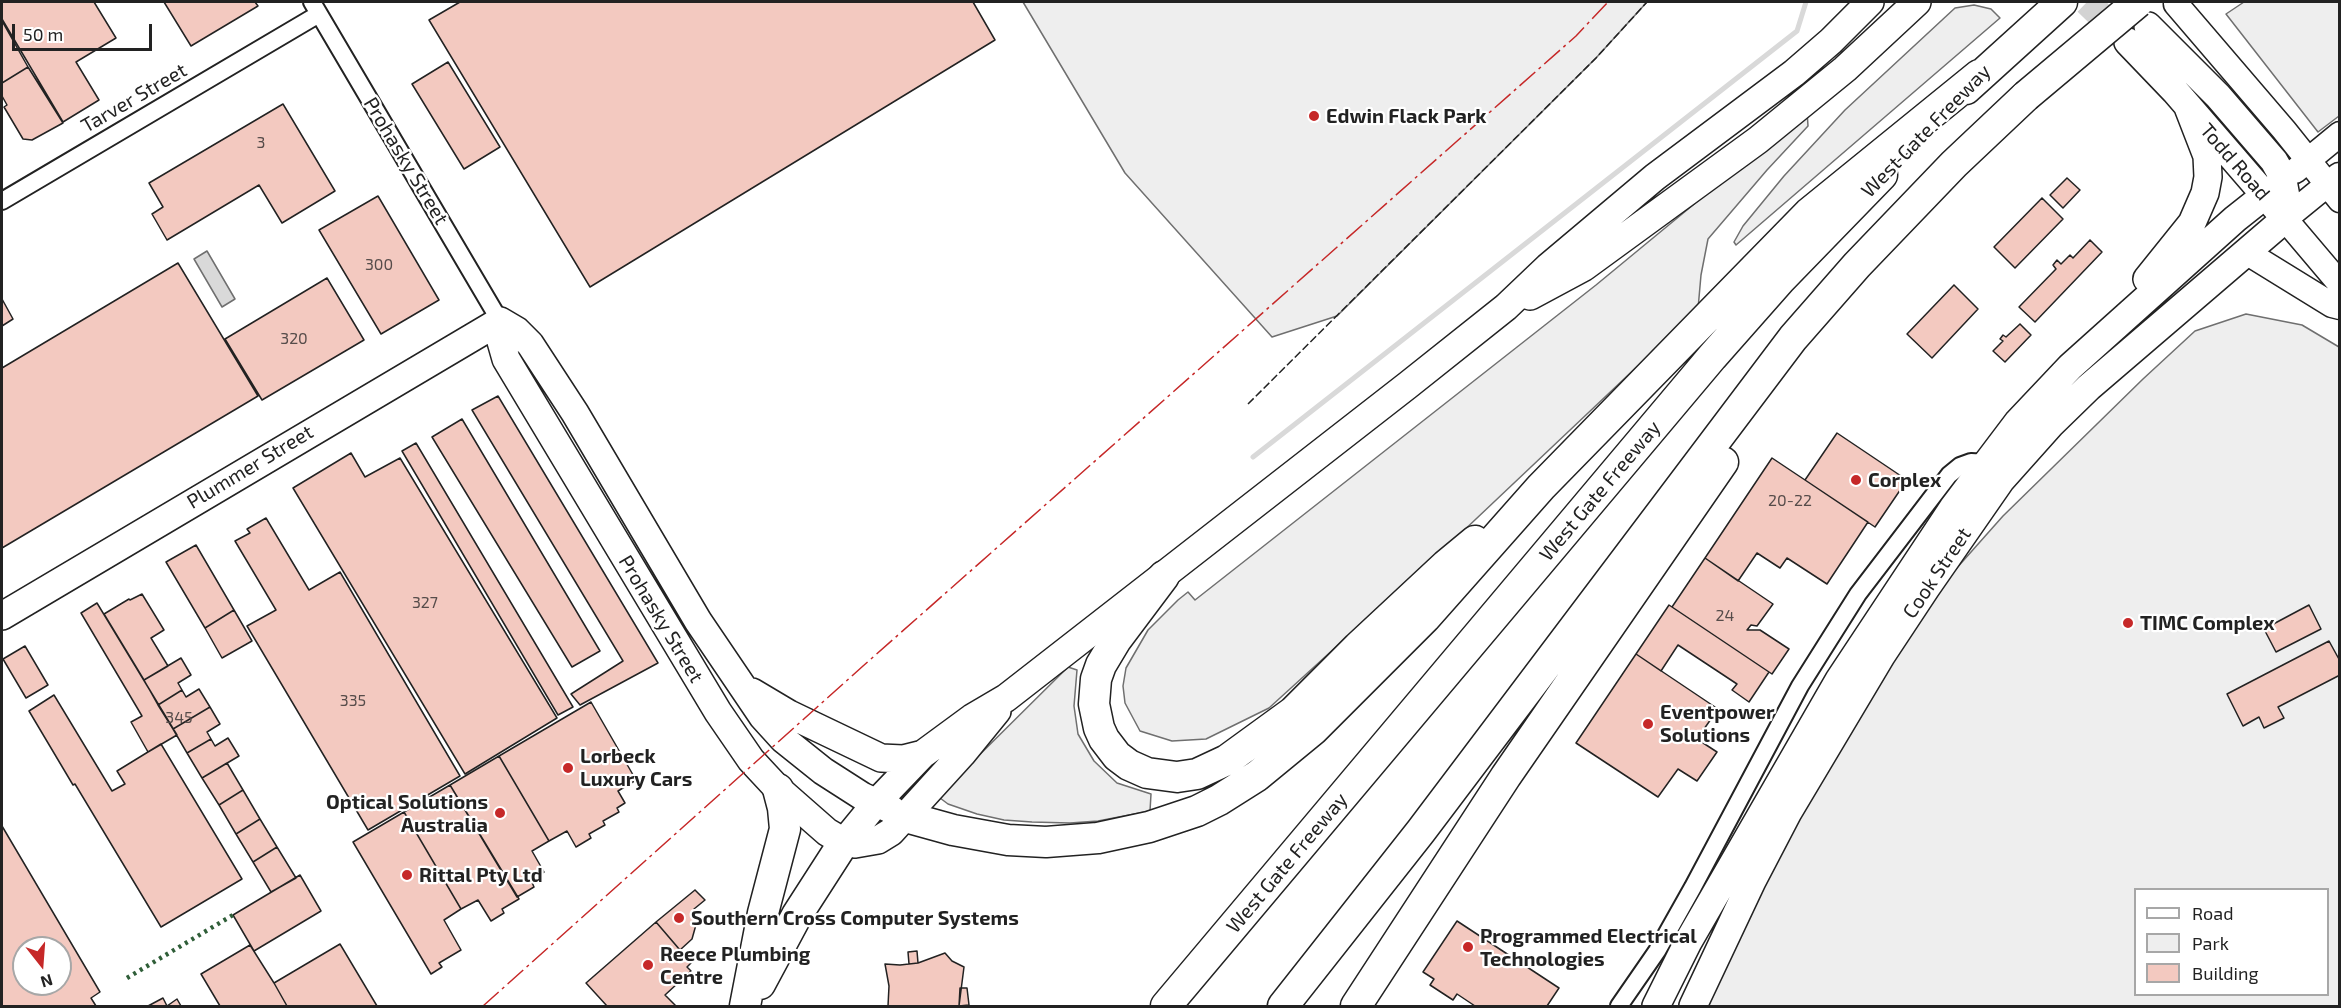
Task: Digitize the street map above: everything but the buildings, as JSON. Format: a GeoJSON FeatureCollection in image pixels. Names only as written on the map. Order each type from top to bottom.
{"type":"FeatureCollection","features":[{"type":"Feature","properties":{"kind":"highway","name":"West Gate Freeway"},"geometry":{"type":"LineString","coordinates":[[1171,999],[1712,357],[1780,280],[1985,69],[2062,2]]}},
{"type":"Feature","properties":{"kind":"highway"},"geometry":{"type":"LineString","coordinates":[[1283,1006],[1421,831],[1576,627],[1763,374],[1857,265],[1954,164],[2026,96],[2138,23]]}},
{"type":"Feature","properties":{"kind":"highway"},"geometry":{"type":"LineString","coordinates":[[898,824],[953,830],[1008,840],[1071,841],[1107,837],[1149,827],[1197,811],[1219,800],[1279,760],[1313,730],[1455,586],[1541,487],[1809,213],[1985,69]]}},
{"type":"Feature","properties":{"kind":"highway"},"geometry":{"type":"LineString","coordinates":[[1356,1006],[1506,776],[1752,419],[1759,406],[1763,374]]}},
{"type":"Feature","properties":{"kind":"highway"},"geometry":{"type":"LineString","coordinates":[[1164,576],[1122,632],[1101,665],[1094,693],[1095,716],[1104,739],[1117,756],[1129,765],[1147,773],[1164,776],[1197,774],[1227,760],[1293,712],[1358,647],[1446,565],[1541,487]]}},
{"type":"Feature","properties":{"kind":"highway"},"geometry":{"type":"LineString","coordinates":[[1336,1006],[1410,891],[1462,816],[1576,627]]}},
{"type":"Feature","properties":{"kind":"highway"},"geometry":{"type":"LineString","coordinates":[[745,1006],[763,913],[785,829],[778,789]]}},
{"type":"Feature","properties":{"kind":"highway"},"geometry":{"type":"LineString","coordinates":[[752,1006],[779,945],[821,875],[844,842]]}},
{"type":"Feature","properties":{"kind":"main road"},"geometry":{"type":"LineString","coordinates":[[1506,307],[1584,267],[1758,140],[1845,69],[1917,2]]}},
{"type":"Feature","properties":{"kind":"main road"},"geometry":{"type":"LineString","coordinates":[[2176,4],[2308,161],[2335,186],[2285,219]]}},
{"type":"Feature","properties":{"kind":"main road"},"geometry":{"type":"LineString","coordinates":[[844,842],[876,803],[923,754],[964,724],[1006,698],[1506,307],[1548,267],[1655,177],[1794,73],[1863,7]]}},
{"type":"Feature","properties":{"kind":"main road","name":"Todd Road"},"geometry":{"type":"LineString","coordinates":[[2138,23],[2188,107],[2274,188]]}},
{"type":"Feature","properties":{"kind":"main road","name":"Todd Road"},"geometry":{"type":"LineString","coordinates":[[2138,23],[2226,104],[2274,161],[2274,188],[2285,219],[2340,284]]}},
{"type":"Feature","properties":{"kind":"main road"},"geometry":{"type":"LineString","coordinates":[[2102,336],[2187,230],[2200,209],[2208,177],[2208,160],[2188,107]]}},
{"type":"Feature","properties":{"kind":"main road"},"geometry":{"type":"LineString","coordinates":[[2274,188],[2340,135]]}},
{"type":"Feature","properties":{"kind":"main road","name":"Cook Street"},"geometry":{"type":"LineString","coordinates":[[1656,1006],[1688,942],[1839,680],[1953,507],[2025,415],[2102,336],[2274,188]]}},
{"type":"Feature","properties":{"kind":"main road","name":"Cook Street"},"geometry":{"type":"LineString","coordinates":[[1692,1006],[1788,812],[1881,656],[1932,578],[2001,480],[2071,403],[2285,219]]}},
{"type":"Feature","properties":{"kind":"main road"},"geometry":{"type":"LineString","coordinates":[[2246,252],[2340,308]]}},
{"type":"Feature","properties":{"kind":"main road","name":"Plummer Street"},"geometry":{"type":"LineString","coordinates":[[2,616],[500,321]]}},
{"type":"Feature","properties":{"kind":"main road","name":"Prohasky Street"},"geometry":{"type":"LineString","coordinates":[[500,321],[530,344],[575,412],[699,621],[763,717],[800,754],[847,787],[876,803],[898,824]]}},
{"type":"Feature","properties":{"kind":"main road","name":"Prohasky Street"},"geometry":{"type":"LineString","coordinates":[[500,321],[500,338],[506,359],[718,712],[751,760],[778,789],[827,832],[844,842]]}},
{"type":"Feature","properties":{"kind":"main road"},"geometry":{"type":"LineString","coordinates":[[739,684],[789,714],[881,758],[903,759],[923,754]]}},
{"type":"Feature","properties":{"kind":"main road"},"geometry":{"type":"LineString","coordinates":[[844,842],[866,843],[878,840],[898,824],[985,727],[1006,698]]}},
{"type":"Feature","properties":{"kind":"street","name":"Tarver Street"},"geometry":{"type":"LineString","coordinates":[[2,201],[315,8]]}},
{"type":"Feature","properties":{"kind":"street","name":"Prohasky Street"},"geometry":{"type":"LineString","coordinates":[[315,8],[500,321]]}},
{"type":"Feature","properties":{"kind":"street"},"geometry":{"type":"LineString","coordinates":[[1619,1006],[1662,942],[1800,686],[1858,594],[1954,470],[1971,462],[1987,464]]}},
{"type":"Feature","properties":{"kind":"street"},"geometry":{"type":"LineString","coordinates":[[1761,758],[1771,796]]}},
{"type":"Feature","properties":{"kind":"green space","name":"Edwin Flack Park"},"geometry":{"type":"Polygon","coordinates":[[[1023,2],[1647,2],[1596,58],[1337,316],[1272,337],[1125,173],[1023,2]]]}},
{"type":"Feature","properties":{"kind":"green space"},"geometry":{"type":"Polygon","coordinates":[[[2244,2],[2339,2],[2339,116],[2318,132],[2226,14],[2244,2]]]}},
{"type":"Feature","properties":{"kind":"green space"},"geometry":{"type":"Polygon","coordinates":[[[1974,5],[1991,9],[2000,18],[1736,245],[1734,242],[1743,226],[1784,176],[1845,110],[1955,8],[1974,5]]]}},
{"type":"Feature","properties":{"kind":"green space"},"geometry":{"type":"Polygon","coordinates":[[[1807,111],[1808,126],[1708,239],[1701,275],[1698,309],[1458,536],[1269,708],[1206,739],[1172,741],[1140,731],[1125,703],[1123,686],[1126,668],[1148,630],[1178,600],[1188,592],[1195,600],[1596,285],[1807,111]]]}},
{"type":"Feature","properties":{"kind":"green space","name":"TIMC Complex"},"geometry":{"type":"Polygon","coordinates":[[[2246,314],[2302,325],[2339,347],[2339,1006],[1707,1006],[1803,791],[1947,579],[2003,516],[2195,331],[2246,314]]]}},
{"type":"Feature","properties":{"kind":"green space"},"geometry":{"type":"Polygon","coordinates":[[[1068,667],[1077,670],[1074,706],[1078,734],[1094,761],[1117,783],[1151,794],[1150,811],[1098,821],[1032,822],[1004,820],[977,814],[948,804],[940,798],[942,792],[1068,667]]]}},
{"type":"Feature","properties":{"kind":"shaded area"},"geometry":{"type":"Polygon","coordinates":[[[207,251],[235,299],[222,307],[194,259],[207,251]]]}},
{"type":"Feature","properties":{"kind":"waterway"},"geometry":{"type":"LineString","coordinates":[[1253,457],[1797,31],[1806,2]]}},
{"type":"Feature","properties":{"kind":"tunnel"},"geometry":{"type":"LineString","coordinates":[[2087,2],[2125,39]]}},
{"type":"Feature","properties":{"kind":"hedge"},"geometry":{"type":"LineString","coordinates":[[127,978],[233,915]]}},
{"type":"Feature","properties":{"kind":"fence"},"geometry":{"type":"LineString","coordinates":[[1248,404],[1596,58],[1647,2]]}},
{"type":"Feature","properties":{"kind":"power"},"geometry":{"type":"LineString","coordinates":[[483,1006],[863,666],[1576,36],[1608,2]]}},
{"type":"Feature","properties":{"kind":"place","name":"Edwin Flack Park"},"geometry":{"type":"Point","coordinates":[1314,116]}},
{"type":"Feature","properties":{"kind":"place","name":"Corplex"},"geometry":{"type":"Point","coordinates":[1856,480]}},
{"type":"Feature","properties":{"kind":"place","name":"TIMC Complex"},"geometry":{"type":"Point","coordinates":[2128,623]}},
{"type":"Feature","properties":{"kind":"place","name":"Eventpower Solutions"},"geometry":{"type":"Point","coordinates":[1648,724]}},
{"type":"Feature","properties":{"kind":"place","name":"Lorbeck Luxury Cars"},"geometry":{"type":"Point","coordinates":[568,768]}},
{"type":"Feature","properties":{"kind":"place","name":"Optical Solutions Australia"},"geometry":{"type":"Point","coordinates":[500,813]}},
{"type":"Feature","properties":{"kind":"place","name":"Rittal Pty Ltd"},"geometry":{"type":"Point","coordinates":[407,875]}},
{"type":"Feature","properties":{"kind":"place","name":"Southern Cross Computer Systems"},"geometry":{"type":"Point","coordinates":[679,918]}},
{"type":"Feature","properties":{"kind":"place","name":"Programmed Electrical Technologies"},"geometry":{"type":"Point","coordinates":[1468,947]}},
{"type":"Feature","properties":{"kind":"place","name":"Reece Plumbing Centre"},"geometry":{"type":"Point","coordinates":[648,965]}}]}
